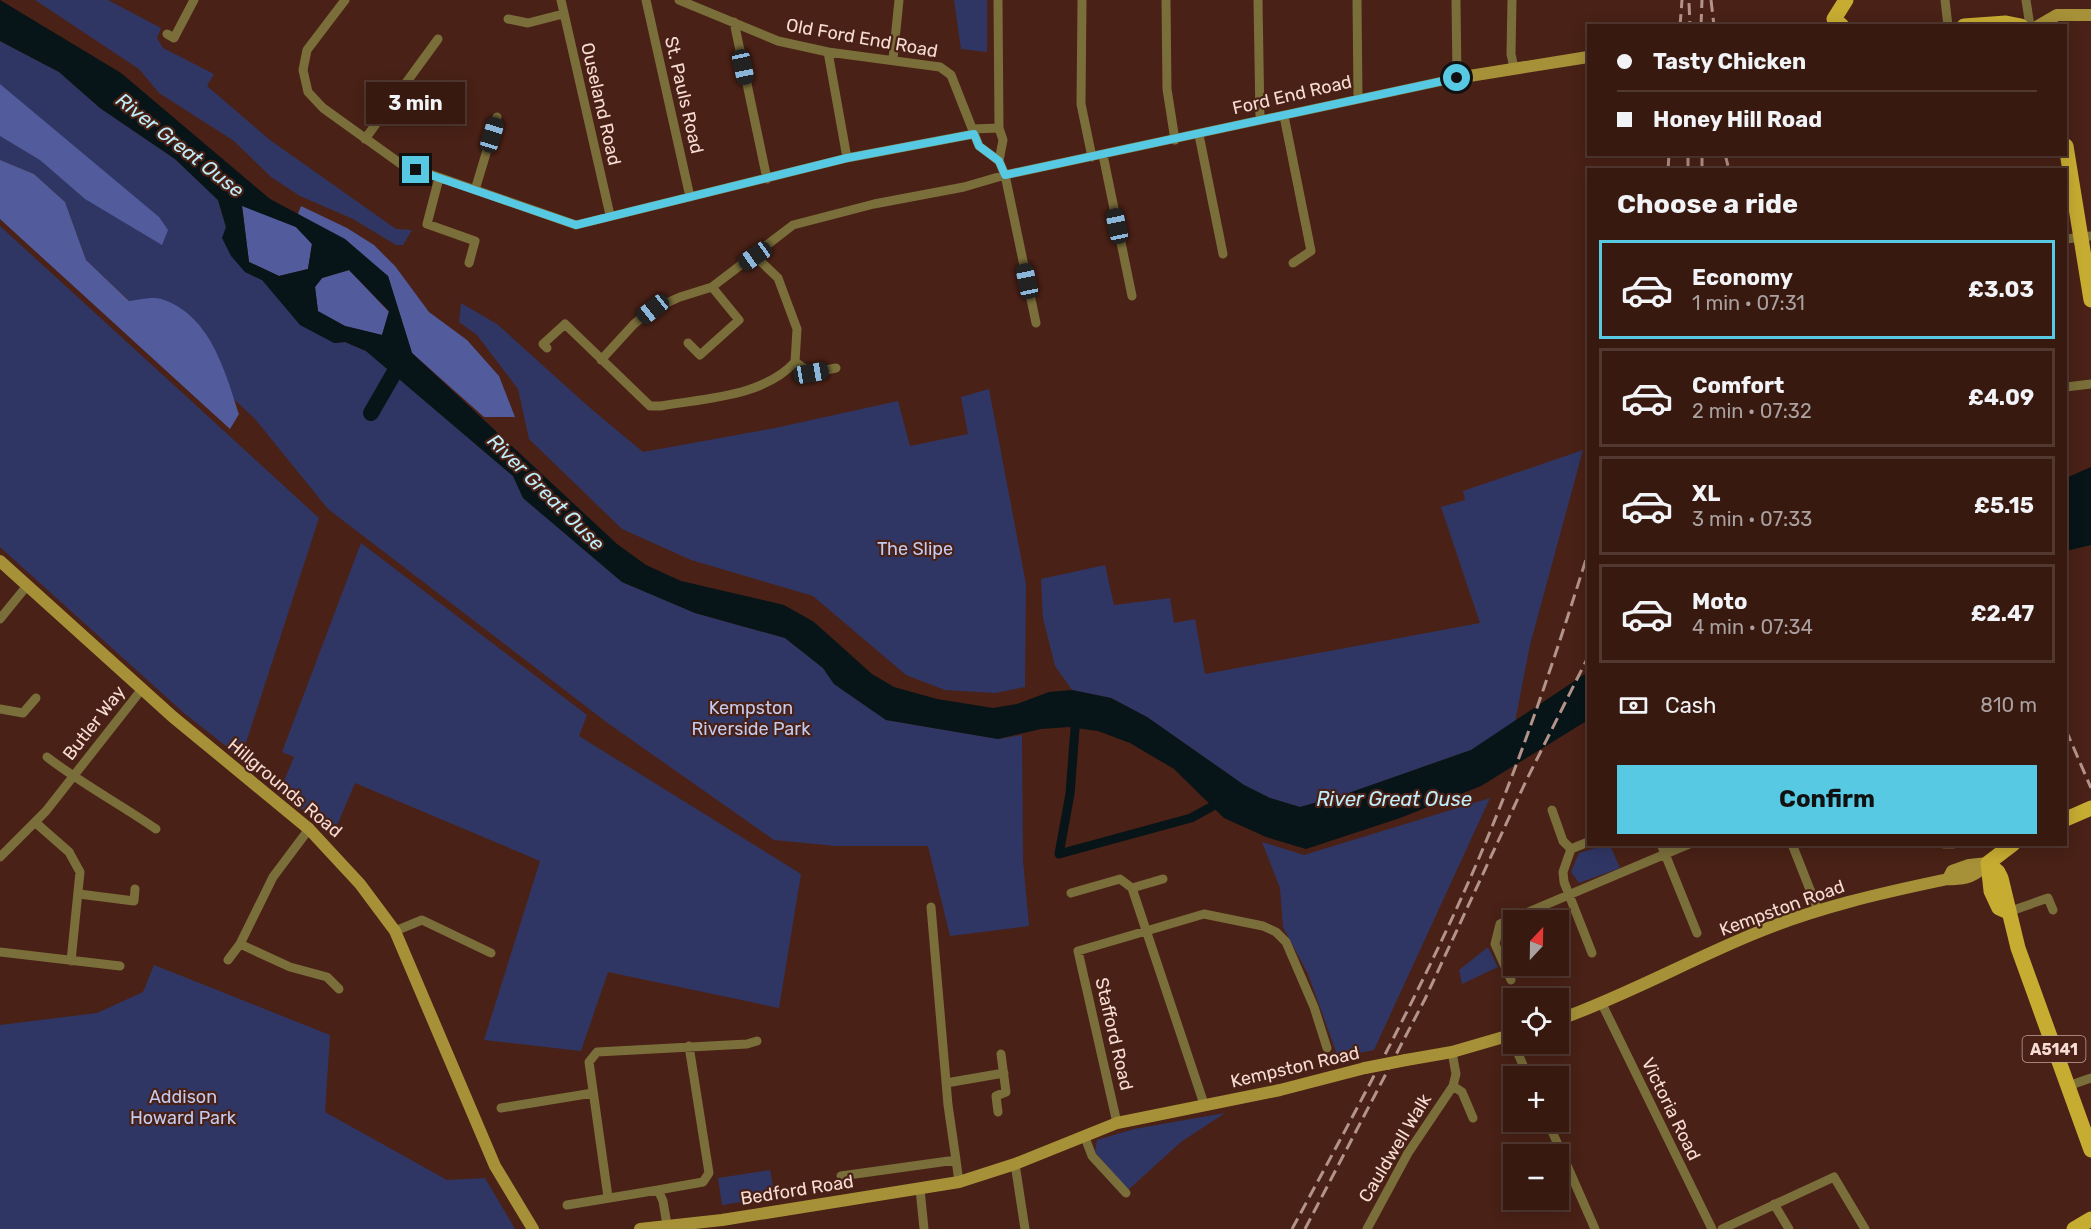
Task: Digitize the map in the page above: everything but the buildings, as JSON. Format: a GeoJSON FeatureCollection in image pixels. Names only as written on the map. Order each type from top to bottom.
{"type":"FeatureCollection","features":[{"type":"Feature","properties":{"kind":"main road"},"geometry":{"type":"LineString","coordinates":[[1838,22],[1846,0]]}},
{"type":"Feature","properties":{"kind":"main road"},"geometry":{"type":"LineString","coordinates":[[2041,24],[2057,15],[2091,15]]}},
{"type":"Feature","properties":{"kind":"main road"},"geometry":{"type":"LineString","coordinates":[[1992,24],[2011,24]]}},
{"type":"Feature","properties":{"kind":"main road","name":"Ford End Road"},"geometry":{"type":"LineString","coordinates":[[1457,78],[1587,57]]}},
{"type":"Feature","properties":{"kind":"main road"},"geometry":{"type":"LineString","coordinates":[[2067,150],[2086,236],[2091,300]]}},
{"type":"Feature","properties":{"kind":"main road","name":"Hillgrounds Road"},"geometry":{"type":"LineString","coordinates":[[0,561],[26,587],[142,689],[334,852],[395,931],[495,1166],[532,1229]]}},
{"type":"Feature","properties":{"kind":"main road"},"geometry":{"type":"LineString","coordinates":[[2068,818],[2091,808]]}},
{"type":"Feature","properties":{"kind":"main road"},"geometry":{"type":"LineString","coordinates":[[1988,863],[2009,846]]}},
{"type":"Feature","properties":{"kind":"main road","name":"Kempston Road"},"geometry":{"type":"LineString","coordinates":[[1569,1016],[1602,1004],[1751,934],[1818,910],[1948,879],[1961,880],[1978,874],[1988,863]]}},
{"type":"Feature","properties":{"kind":"main road","name":"A5141"},"geometry":{"type":"LineString","coordinates":[[1988,863],[1991,891],[1999,908],[2008,912],[2032,989],[2091,1150]]}},
{"type":"Feature","properties":{"kind":"main road","name":"Kempston Road"},"geometry":{"type":"LineString","coordinates":[[1084,1135],[1117,1124],[1204,1104],[1280,1090],[1365,1068],[1503,1041]]}},
{"type":"Feature","properties":{"kind":"main road","name":"Bedford Road"},"geometry":{"type":"LineString","coordinates":[[640,1229],[722,1220],[959,1182],[1015,1164],[1084,1135]]}},
{"type":"Feature","properties":{"kind":"main road"},"geometry":{"type":"LineString","coordinates":[[2074,1229],[2091,1219]]}},
{"type":"Feature","properties":{"kind":"street"},"geometry":{"type":"LineString","coordinates":[[171,39],[194,0]]}},
{"type":"Feature","properties":{"kind":"street"},"geometry":{"type":"LineString","coordinates":[[345,0],[307,50],[303,70],[308,92],[323,108],[401,164],[576,225],[847,158],[973,131],[999,128]]}},
{"type":"Feature","properties":{"kind":"street","name":"Ouseland Road"},"geometry":{"type":"LineString","coordinates":[[561,0],[610,216]]}},
{"type":"Feature","properties":{"kind":"street","name":"St. Pauls Road"},"geometry":{"type":"LineString","coordinates":[[646,0],[690,197]]}},
{"type":"Feature","properties":{"kind":"street","name":"Old Ford End Road"},"geometry":{"type":"LineString","coordinates":[[679,0],[778,41],[828,52],[934,64],[948,71],[979,146],[999,161]]}},
{"type":"Feature","properties":{"kind":"street"},"geometry":{"type":"LineString","coordinates":[[893,59],[898,0]]}},
{"type":"Feature","properties":{"kind":"street"},"geometry":{"type":"LineString","coordinates":[[998,0],[999,128],[1002,147],[999,161],[1005,175],[1036,323]]}},
{"type":"Feature","properties":{"kind":"street"},"geometry":{"type":"LineString","coordinates":[[1082,0],[1081,104],[1092,157]]}},
{"type":"Feature","properties":{"kind":"street"},"geometry":{"type":"LineString","coordinates":[[1166,0],[1167,89],[1175,140]]}},
{"type":"Feature","properties":{"kind":"street"},"geometry":{"type":"LineString","coordinates":[[1258,0],[1260,120]]}},
{"type":"Feature","properties":{"kind":"street"},"geometry":{"type":"LineString","coordinates":[[1357,0],[1358,98]]}},
{"type":"Feature","properties":{"kind":"street"},"geometry":{"type":"LineString","coordinates":[[1456,0],[1457,78]]}},
{"type":"Feature","properties":{"kind":"street"},"geometry":{"type":"LineString","coordinates":[[1512,0],[1511,54],[1514,68]]}},
{"type":"Feature","properties":{"kind":"street"},"geometry":{"type":"LineString","coordinates":[[1945,0],[1948,24]]}},
{"type":"Feature","properties":{"kind":"street"},"geometry":{"type":"LineString","coordinates":[[2026,0],[2030,24]]}},
{"type":"Feature","properties":{"kind":"street"},"geometry":{"type":"LineString","coordinates":[[508,19],[528,23],[563,14]]}},
{"type":"Feature","properties":{"kind":"street"},"geometry":{"type":"LineString","coordinates":[[734,22],[767,179]]}},
{"type":"Feature","properties":{"kind":"street"},"geometry":{"type":"LineString","coordinates":[[365,139],[438,39]]}},
{"type":"Feature","properties":{"kind":"street"},"geometry":{"type":"LineString","coordinates":[[828,52],[847,158]]}},
{"type":"Feature","properties":{"kind":"street","name":"Ford End Road"},"geometry":{"type":"LineString","coordinates":[[601,360],[634,324],[653,309],[712,287],[793,225],[805,220],[1457,78]]}},
{"type":"Feature","properties":{"kind":"street"},"geometry":{"type":"LineString","coordinates":[[1284,116],[1311,251],[1293,263]]}},
{"type":"Feature","properties":{"kind":"street"},"geometry":{"type":"LineString","coordinates":[[475,190],[497,117]]}},
{"type":"Feature","properties":{"kind":"street"},"geometry":{"type":"LineString","coordinates":[[1199,135],[1223,254]]}},
{"type":"Feature","properties":{"kind":"street"},"geometry":{"type":"LineString","coordinates":[[1102,156],[1132,296]]}},
{"type":"Feature","properties":{"kind":"street"},"geometry":{"type":"LineString","coordinates":[[439,178],[427,224],[475,241],[469,263]]}},
{"type":"Feature","properties":{"kind":"street"},"geometry":{"type":"LineString","coordinates":[[2067,239],[2086,236]]}},
{"type":"Feature","properties":{"kind":"street"},"geometry":{"type":"LineString","coordinates":[[548,348],[543,344],[565,324],[650,406],[731,393],[771,382],[795,362],[797,330],[778,278],[755,256]]}},
{"type":"Feature","properties":{"kind":"street"},"geometry":{"type":"LineString","coordinates":[[688,343],[700,355],[739,320],[712,287]]}},
{"type":"Feature","properties":{"kind":"street"},"geometry":{"type":"LineString","coordinates":[[795,362],[811,373],[836,368]]}},
{"type":"Feature","properties":{"kind":"street"},"geometry":{"type":"LineString","coordinates":[[2067,387],[2091,384]]}},
{"type":"Feature","properties":{"kind":"street"},"geometry":{"type":"LineString","coordinates":[[0,619],[26,587]]}},
{"type":"Feature","properties":{"kind":"street","name":"Butler Way"},"geometry":{"type":"LineString","coordinates":[[0,856],[36,823],[142,689]]}},
{"type":"Feature","properties":{"kind":"street"},"geometry":{"type":"LineString","coordinates":[[0,709],[23,712],[36,698]]}},
{"type":"Feature","properties":{"kind":"street","name":"Butler Way"},"geometry":{"type":"LineString","coordinates":[[47,757],[73,777]]}},
{"type":"Feature","properties":{"kind":"street"},"geometry":{"type":"LineString","coordinates":[[73,777],[156,829]]}},
{"type":"Feature","properties":{"kind":"street"},"geometry":{"type":"LineString","coordinates":[[1552,810],[1563,841],[1571,849]]}},
{"type":"Feature","properties":{"kind":"street"},"geometry":{"type":"LineString","coordinates":[[36,823],[75,860],[80,872],[71,961]]}},
{"type":"Feature","properties":{"kind":"street"},"geometry":{"type":"LineString","coordinates":[[228,960],[240,944],[273,877],[309,829]]}},
{"type":"Feature","properties":{"kind":"street"},"geometry":{"type":"LineString","coordinates":[[1587,842],[1571,849],[1563,872],[1568,895],[1592,953]]}},
{"type":"Feature","properties":{"kind":"street"},"geometry":{"type":"LineString","coordinates":[[1661,846],[1697,933]]}},
{"type":"Feature","properties":{"kind":"street"},"geometry":{"type":"LineString","coordinates":[[1510,980],[1495,944],[1500,924],[1684,846]]}},
{"type":"Feature","properties":{"kind":"street"},"geometry":{"type":"LineString","coordinates":[[1793,846],[1818,910]]}},
{"type":"Feature","properties":{"kind":"street"},"geometry":{"type":"LineString","coordinates":[[1071,893],[1120,879],[1132,888],[1204,1104]]}},
{"type":"Feature","properties":{"kind":"street"},"geometry":{"type":"LineString","coordinates":[[1132,888],[1163,879]]}},
{"type":"Feature","properties":{"kind":"street"},"geometry":{"type":"LineString","coordinates":[[79,894],[134,901],[135,889]]}},
{"type":"Feature","properties":{"kind":"street"},"geometry":{"type":"LineString","coordinates":[[2008,912],[2048,898],[2053,910]]}},
{"type":"Feature","properties":{"kind":"street"},"geometry":{"type":"LineString","coordinates":[[931,907],[946,1083],[959,1182]]}},
{"type":"Feature","properties":{"kind":"street"},"geometry":{"type":"LineString","coordinates":[[1145,931],[1204,914],[1254,924],[1275,932],[1286,942],[1314,1007],[1327,1048]]}},
{"type":"Feature","properties":{"kind":"street"},"geometry":{"type":"LineString","coordinates":[[395,931],[422,921],[491,953]]}},
{"type":"Feature","properties":{"kind":"street","name":"Stafford Road"},"geometry":{"type":"LineString","coordinates":[[1117,1124],[1078,951],[1145,931]]}},
{"type":"Feature","properties":{"kind":"street"},"geometry":{"type":"LineString","coordinates":[[240,944],[282,964],[327,977],[339,989]]}},
{"type":"Feature","properties":{"kind":"street"},"geometry":{"type":"LineString","coordinates":[[0,952],[120,966]]}},
{"type":"Feature","properties":{"kind":"street","name":"Victoria Road"},"geometry":{"type":"LineString","coordinates":[[1602,1004],[1712,1229]]}},
{"type":"Feature","properties":{"kind":"street"},"geometry":{"type":"LineString","coordinates":[[608,1197],[589,1062],[591,1056],[597,1052],[747,1044],[757,1041]]}},
{"type":"Feature","properties":{"kind":"street"},"geometry":{"type":"LineString","coordinates":[[747,1044],[749,1055]]}},
{"type":"Feature","properties":{"kind":"street"},"geometry":{"type":"LineString","coordinates":[[567,1205],[703,1182],[709,1173],[689,1047]]}},
{"type":"Feature","properties":{"kind":"street","name":"Cauldwell Walk"},"geometry":{"type":"LineString","coordinates":[[1367,1229],[1408,1153],[1453,1086],[1456,1074],[1452,1052]]}},
{"type":"Feature","properties":{"kind":"street"},"geometry":{"type":"LineString","coordinates":[[998,1112],[996,1096],[1006,1092],[1001,1054]]}},
{"type":"Feature","properties":{"kind":"street"},"geometry":{"type":"LineString","coordinates":[[946,1083],[1004,1072]]}},
{"type":"Feature","properties":{"kind":"street"},"geometry":{"type":"LineString","coordinates":[[2068,1086],[2091,1078]]}},
{"type":"Feature","properties":{"kind":"street","name":"Cauldwell Walk"},"geometry":{"type":"LineString","coordinates":[[1453,1086],[1462,1092],[1473,1118]]}},
{"type":"Feature","properties":{"kind":"street"},"geometry":{"type":"LineString","coordinates":[[501,1108],[593,1093]]}},
{"type":"Feature","properties":{"kind":"street"},"geometry":{"type":"LineString","coordinates":[[1552,1132],[1594,1229]]}},
{"type":"Feature","properties":{"kind":"street"},"geometry":{"type":"LineString","coordinates":[[1084,1135],[1092,1156],[1126,1194]]}},
{"type":"Feature","properties":{"kind":"street","name":"Bedford Road"},"geometry":{"type":"LineString","coordinates":[[841,1176],[956,1160]]}},
{"type":"Feature","properties":{"kind":"street"},"geometry":{"type":"LineString","coordinates":[[1015,1164],[1025,1229]]}},
{"type":"Feature","properties":{"kind":"street"},"geometry":{"type":"LineString","coordinates":[[1722,1229],[1834,1177],[1865,1229]]}},
{"type":"Feature","properties":{"kind":"street"},"geometry":{"type":"LineString","coordinates":[[920,1189],[924,1229]]}},
{"type":"Feature","properties":{"kind":"street"},"geometry":{"type":"LineString","coordinates":[[658,1190],[663,1201],[659,1227]]}},
{"type":"Feature","properties":{"kind":"street"},"geometry":{"type":"LineString","coordinates":[[1774,1204],[1789,1229]]}},
{"type":"Feature","properties":{"kind":"green space"},"geometry":{"type":"Polygon","coordinates":[[[35,0],[108,0],[161,28],[157,38],[163,48],[214,74],[207,86],[270,140],[396,229],[412,230],[403,245],[396,245],[353,219],[300,196],[271,177],[234,141],[159,93],[139,69],[35,0]]]}},
{"type":"Feature","properties":{"kind":"green space"},"geometry":{"type":"Polygon","coordinates":[[[954,0],[987,0],[987,52],[961,49],[954,0]]]}},
{"type":"Feature","properties":{"kind":"green space","name":"Kempston Riverside Park"},"geometry":{"type":"Polygon","coordinates":[[[0,41],[59,72],[100,108],[175,159],[218,200],[226,228],[245,272],[262,280],[334,343],[345,342],[366,351],[513,476],[523,498],[622,582],[695,613],[785,638],[823,668],[834,684],[886,720],[998,739],[1022,735],[1023,860],[1029,926],[950,936],[928,846],[836,846],[774,840],[609,724],[328,509],[255,419],[86,260],[65,202],[34,174],[0,160],[0,41]]]}},
{"type":"Feature","properties":{"kind":"green space"},"geometry":{"type":"Polygon","coordinates":[[[0,226],[319,518],[241,758],[184,713],[0,547],[0,226]]]}},
{"type":"Feature","properties":{"kind":"green space","name":"The Slipe"},"geometry":{"type":"Polygon","coordinates":[[[461,303],[497,324],[643,452],[775,428],[898,401],[910,446],[968,434],[961,397],[989,389],[1026,584],[1025,687],[995,693],[945,690],[906,675],[813,596],[691,560],[622,529],[529,439],[518,389],[477,335],[459,322],[461,303]]]}},
{"type":"Feature","properties":{"kind":"green space"},"geometry":{"type":"Polygon","coordinates":[[[1583,450],[1530,645],[1515,722],[1471,750],[1343,795],[1300,807],[1270,798],[1244,785],[1147,717],[1111,698],[1072,690],[1055,666],[1043,618],[1041,579],[1105,565],[1114,605],[1170,598],[1174,623],[1195,619],[1205,674],[1480,623],[1441,507],[1465,500],[1463,491],[1583,450]]]}},
{"type":"Feature","properties":{"kind":"green space"},"geometry":{"type":"Polygon","coordinates":[[[361,543],[587,715],[579,736],[801,874],[779,1008],[608,972],[581,1051],[484,1040],[540,861],[355,783],[333,835],[280,791],[294,757],[282,752],[361,543]]]}},
{"type":"Feature","properties":{"kind":"green space"},"geometry":{"type":"Polygon","coordinates":[[[1490,798],[1374,1050],[1338,1057],[1308,974],[1283,927],[1280,888],[1262,842],[1304,855],[1490,798]]]}},
{"type":"Feature","properties":{"kind":"green space"},"geometry":{"type":"Polygon","coordinates":[[[1602,846],[1610,846],[1620,868],[1579,883],[1571,872],[1579,853],[1602,846]]]}},
{"type":"Feature","properties":{"kind":"green space"},"geometry":{"type":"Polygon","coordinates":[[[1488,947],[1498,967],[1462,984],[1459,970],[1488,947]]]}},
{"type":"Feature","properties":{"kind":"green space","name":"Addison Howard Park"},"geometry":{"type":"Polygon","coordinates":[[[154,965],[330,1035],[325,1112],[447,1180],[485,1178],[515,1229],[0,1229],[0,1025],[97,1013],[143,992],[154,965]]]}},
{"type":"Feature","properties":{"kind":"green space"},"geometry":{"type":"Polygon","coordinates":[[[1225,1113],[1181,1142],[1128,1190],[1095,1152],[1097,1140],[1134,1129],[1225,1113]]]}},
{"type":"Feature","properties":{"kind":"green space"},"geometry":{"type":"Polygon","coordinates":[[[770,1170],[775,1197],[722,1205],[718,1178],[770,1170]]]}},
{"type":"Feature","properties":{"kind":"shaded area"},"geometry":{"type":"Polygon","coordinates":[[[0,84],[159,217],[168,230],[162,245],[85,199],[40,160],[0,136],[0,84]]]}},
{"type":"Feature","properties":{"kind":"shaded area"},"geometry":{"type":"Polygon","coordinates":[[[0,160],[34,174],[65,202],[86,260],[129,301],[161,299],[178,306],[204,331],[221,363],[239,414],[230,429],[0,219],[0,160]]]}},
{"type":"Feature","properties":{"kind":"shaded area"},"geometry":{"type":"Polygon","coordinates":[[[242,205],[296,227],[312,244],[308,269],[279,276],[249,262],[242,205]]]}},
{"type":"Feature","properties":{"kind":"shaded area"},"geometry":{"type":"Polygon","coordinates":[[[301,206],[347,228],[374,245],[395,266],[429,312],[467,340],[499,376],[515,417],[484,417],[412,353],[388,276],[298,214],[301,206]]]}},
{"type":"Feature","properties":{"kind":"shaded area"},"geometry":{"type":"Polygon","coordinates":[[[349,270],[389,312],[382,335],[345,326],[318,312],[315,287],[322,278],[349,270]]]}},
{"type":"Feature","properties":{"kind":"water","name":"River Great Ouse"},"geometry":{"type":"Polygon","coordinates":[[[0,0],[121,73],[270,199],[345,239],[388,276],[412,353],[617,544],[646,565],[681,581],[784,605],[814,622],[872,674],[894,687],[937,699],[993,708],[1017,704],[1049,692],[1072,690],[1111,698],[1147,717],[1244,785],[1270,798],[1300,807],[1343,795],[1471,750],[1587,673],[1587,721],[1481,786],[1400,818],[1306,849],[1266,837],[1224,818],[1174,769],[1130,743],[1098,731],[1069,727],[1041,729],[998,739],[886,720],[834,684],[823,668],[785,638],[695,613],[622,582],[523,498],[513,476],[366,351],[345,342],[334,343],[300,325],[262,280],[245,272],[231,256],[222,238],[226,227],[218,200],[175,159],[100,108],[59,72],[0,41],[0,0]],[[242,206],[249,262],[279,276],[308,269],[312,244],[296,227],[242,206]],[[349,270],[322,278],[315,287],[318,311],[345,326],[382,335],[389,311],[349,270]]]}},
{"type":"Feature","properties":{"kind":"water"},"geometry":{"type":"Polygon","coordinates":[[[2091,467],[2091,545],[2067,551],[2067,478],[2091,467]]]}},
{"type":"Feature","properties":{"kind":"waterway"},"geometry":{"type":"LineString","coordinates":[[371,413],[401,361],[394,358]]}},
{"type":"Feature","properties":{"kind":"waterway"},"geometry":{"type":"LineString","coordinates":[[1076,716],[1070,794],[1059,854],[1191,818],[1222,801]]}},
{"type":"Feature","properties":{"kind":"railway"},"geometry":{"type":"LineString","coordinates":[[1680,24],[1682,0]]}},
{"type":"Feature","properties":{"kind":"railway"},"geometry":{"type":"LineString","coordinates":[[1701,24],[1702,0]]}},
{"type":"Feature","properties":{"kind":"railway"},"geometry":{"type":"LineString","coordinates":[[1711,0],[1714,24]]}},
{"type":"Feature","properties":{"kind":"railway"},"geometry":{"type":"LineString","coordinates":[[1689,3],[1690,24]]}},
{"type":"Feature","properties":{"kind":"railway"},"geometry":{"type":"LineString","coordinates":[[1668,168],[1669,156]]}},
{"type":"Feature","properties":{"kind":"railway"},"geometry":{"type":"LineString","coordinates":[[1688,156],[1688,168]]}},
{"type":"Feature","properties":{"kind":"railway"},"geometry":{"type":"LineString","coordinates":[[1702,156],[1702,168]]}},
{"type":"Feature","properties":{"kind":"railway"},"geometry":{"type":"LineString","coordinates":[[1726,156],[1728,168]]}},
{"type":"Feature","properties":{"kind":"railway"},"geometry":{"type":"LineString","coordinates":[[1292,1229],[1365,1094],[1476,865],[1536,710],[1587,556]]}},
{"type":"Feature","properties":{"kind":"railway"},"geometry":{"type":"LineString","coordinates":[[1305,1229],[1425,999],[1526,781],[1587,659]]}},
{"type":"Feature","properties":{"kind":"railway"},"geometry":{"type":"LineString","coordinates":[[2067,732],[2091,788]]}},
{"type":"Feature","properties":{"kind":"route"},"geometry":{"type":"LineString","coordinates":[[416,170],[576,225],[847,158],[974,134],[979,146],[999,161],[1005,175],[1457,78]]}}]}
